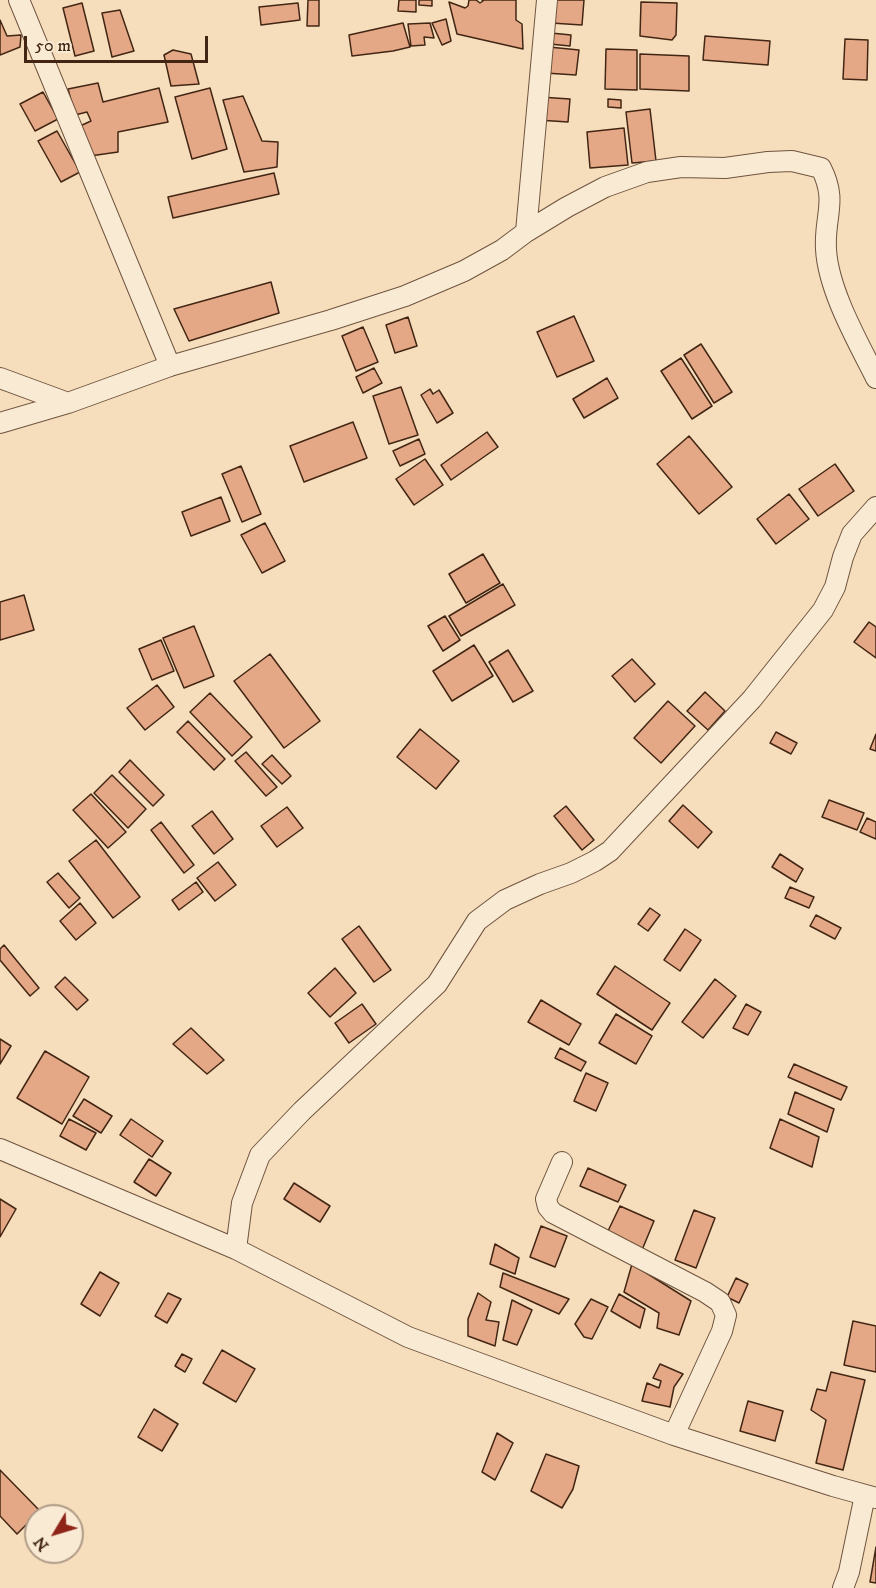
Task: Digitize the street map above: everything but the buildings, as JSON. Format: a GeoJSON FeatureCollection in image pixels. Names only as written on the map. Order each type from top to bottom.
{"type":"FeatureCollection","features":[{"type":"Feature","properties":{"kind":"street"},"geometry":{"type":"LineString","coordinates":[[19,0],[170,366]]}},
{"type":"Feature","properties":{"kind":"street"},"geometry":{"type":"LineString","coordinates":[[526,232],[547,0]]}},
{"type":"Feature","properties":{"kind":"street"},"geometry":{"type":"LineString","coordinates":[[0,423],[68,403],[170,366],[331,320],[405,296],[464,271],[605,187],[647,172],[681,167],[725,168],[768,162],[792,161],[821,168],[828,181],[830,196],[826,250],[831,275],[841,305],[876,378]]}},
{"type":"Feature","properties":{"kind":"street"},"geometry":{"type":"LineString","coordinates":[[0,378],[68,403]]}},
{"type":"Feature","properties":{"kind":"street"},"geometry":{"type":"LineString","coordinates":[[236,1249],[242,1203],[260,1155],[302,1111],[437,984],[477,921],[505,900],[595,861],[625,835],[752,699],[823,610],[835,587],[852,534],[876,507]]}},
{"type":"Feature","properties":{"kind":"street"},"geometry":{"type":"LineString","coordinates":[[0,1149],[236,1249],[408,1337],[674,1435],[870,1497],[843,1588]]}},
{"type":"Feature","properties":{"kind":"street"},"geometry":{"type":"LineString","coordinates":[[562,1162],[546,1199],[553,1213],[705,1292],[720,1302],[726,1315],[722,1331],[674,1435]]}}]}
